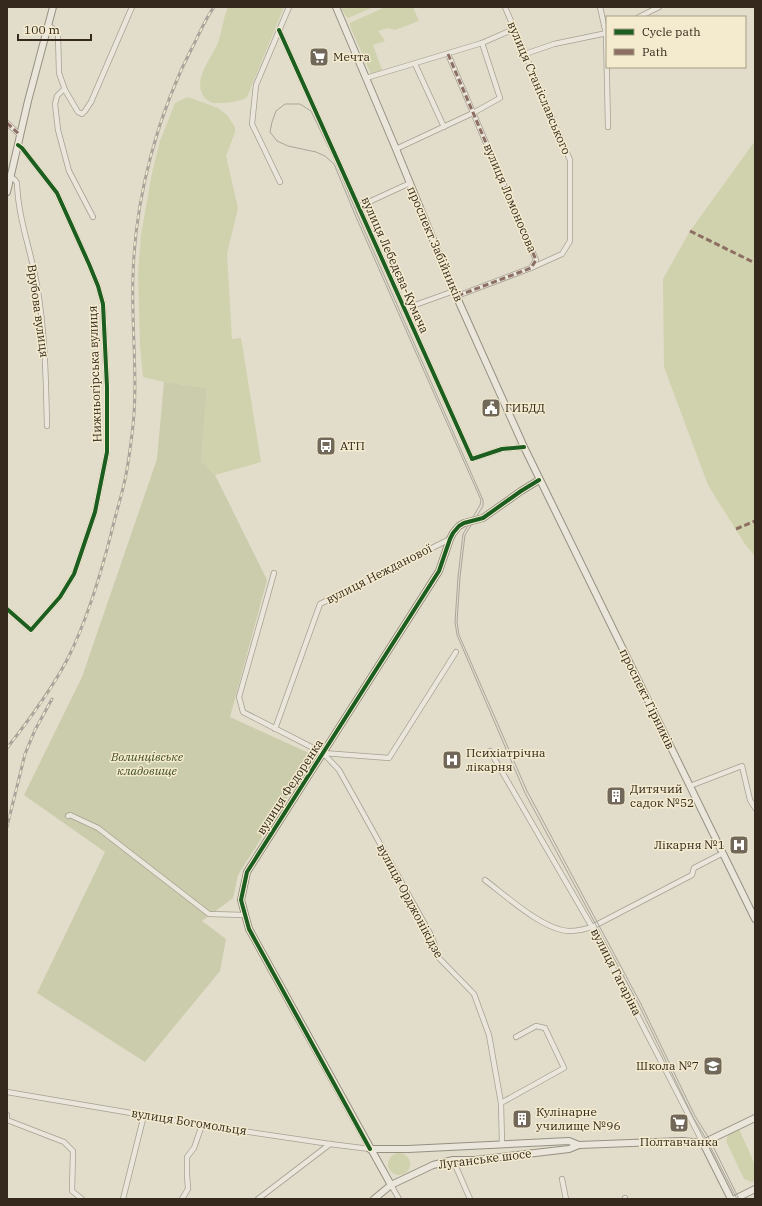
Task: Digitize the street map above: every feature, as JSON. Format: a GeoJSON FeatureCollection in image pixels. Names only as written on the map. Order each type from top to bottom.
{"type":"FeatureCollection","features":[{"type":"Feature","properties":{"kind":"main road"},"geometry":{"type":"LineString","coordinates":[[7,192],[28,101],[53,7]]}},
{"type":"Feature","properties":{"kind":"main road","name":"проспект Забійників"},"geometry":{"type":"LineString","coordinates":[[336,7],[456,294],[539,480]]}},
{"type":"Feature","properties":{"kind":"main road","name":"вулиця Федоренка"},"geometry":{"type":"LineString","coordinates":[[391,1186],[249,929],[241,900],[247,872],[439,571],[453,533],[464,523],[483,518],[539,480]]}},
{"type":"Feature","properties":{"kind":"main road","name":"проспект Гірників"},"geometry":{"type":"LineString","coordinates":[[539,480],[755,919]]}},
{"type":"Feature","properties":{"kind":"main road"},"geometry":{"type":"LineString","coordinates":[[703,1142],[755,1118]]}},
{"type":"Feature","properties":{"kind":"main road","name":"Луганське шосе"},"geometry":{"type":"LineString","coordinates":[[370,1149],[408,1149],[569,1141],[579,1145],[682,1141],[703,1142]]}},
{"type":"Feature","properties":{"kind":"main road","name":"вулиця Гагаріна"},"geometry":{"type":"LineString","coordinates":[[703,1142],[732,1199]]}},
{"type":"Feature","properties":{"kind":"main road","name":"Луганське шосе"},"geometry":{"type":"LineString","coordinates":[[374,1199],[391,1186],[433,1165],[453,1160],[475,1160],[569,1150],[579,1145]]}},
{"type":"Feature","properties":{"kind":"main road"},"geometry":{"type":"LineString","coordinates":[[735,1199],[755,1190]]}},
{"type":"Feature","properties":{"kind":"street"},"geometry":{"type":"LineString","coordinates":[[48,24],[56,31],[58,35],[59,73],[78,112],[84,113],[91,102],[132,7]]}},
{"type":"Feature","properties":{"kind":"street"},"geometry":{"type":"LineString","coordinates":[[280,182],[252,124],[256,85],[289,7]]}},
{"type":"Feature","properties":{"kind":"street","name":"вулиця Станіславського"},"geometry":{"type":"LineString","coordinates":[[505,7],[570,160],[570,241],[562,254],[531,268]]}},
{"type":"Feature","properties":{"kind":"street"},"geometry":{"type":"LineString","coordinates":[[600,7],[606,29]]}},
{"type":"Feature","properties":{"kind":"street"},"geometry":{"type":"LineString","coordinates":[[641,16],[659,7]]}},
{"type":"Feature","properties":{"kind":"street"},"geometry":{"type":"LineString","coordinates":[[366,78],[482,43],[514,29]]}},
{"type":"Feature","properties":{"kind":"street","name":"вулиця Лебедєва-Кумача"},"geometry":{"type":"LineString","coordinates":[[279,30],[472,459],[502,449],[524,447]]}},
{"type":"Feature","properties":{"kind":"street"},"geometry":{"type":"LineString","coordinates":[[525,54],[554,44],[606,33]]}},
{"type":"Feature","properties":{"kind":"street"},"geometry":{"type":"LineString","coordinates":[[396,149],[473,113],[500,98],[482,43]]}},
{"type":"Feature","properties":{"kind":"street","name":"вулиця Ломоносова"},"geometry":{"type":"LineString","coordinates":[[404,309],[456,294],[531,268],[536,260],[448,54]]}},
{"type":"Feature","properties":{"kind":"street"},"geometry":{"type":"LineString","coordinates":[[415,64],[444,126]]}},
{"type":"Feature","properties":{"kind":"street"},"geometry":{"type":"LineString","coordinates":[[607,68],[608,127]]}},
{"type":"Feature","properties":{"kind":"street"},"geometry":{"type":"LineString","coordinates":[[66,90],[63,90],[58,96],[55,104],[58,130],[69,171],[93,217]]}},
{"type":"Feature","properties":{"kind":"street"},"geometry":{"type":"LineString","coordinates":[[7,123],[20,135]]}},
{"type":"Feature","properties":{"kind":"street","name":"Нижньогірська вулиця"},"geometry":{"type":"LineString","coordinates":[[7,609],[31,630],[60,597],[74,574],[95,512],[107,452],[108,394],[103,304],[98,286],[57,193],[22,148],[18,145]]}},
{"type":"Feature","properties":{"kind":"street","name":"Врубова вулиця"},"geometry":{"type":"LineString","coordinates":[[11,178],[17,183],[20,211],[38,291],[45,360],[48,426]]}},
{"type":"Feature","properties":{"kind":"street"},"geometry":{"type":"LineString","coordinates":[[358,207],[410,183]]}},
{"type":"Feature","properties":{"kind":"street","name":"вулиця Нежданової"},"geometry":{"type":"LineString","coordinates":[[275,729],[320,604],[450,539]]}},
{"type":"Feature","properties":{"kind":"street"},"geometry":{"type":"LineString","coordinates":[[274,573],[239,697],[243,712],[323,753],[389,758],[456,652]]}},
{"type":"Feature","properties":{"kind":"street","name":"вулиця Гагаріна"},"geometry":{"type":"LineString","coordinates":[[490,751],[592,927],[703,1142]]}},
{"type":"Feature","properties":{"kind":"street","name":"вулиця Орджонікідзе"},"geometry":{"type":"LineString","coordinates":[[323,753],[339,770],[432,937],[439,958],[474,994],[489,1035],[501,1103],[502,1144]]}},
{"type":"Feature","properties":{"kind":"street"},"geometry":{"type":"LineString","coordinates":[[690,786],[742,766],[750,800],[755,808]]}},
{"type":"Feature","properties":{"kind":"street"},"geometry":{"type":"LineString","coordinates":[[68,816],[70,815],[98,828],[209,914],[245,915]]}},
{"type":"Feature","properties":{"kind":"street"},"geometry":{"type":"LineString","coordinates":[[485,880],[533,916],[551,927],[568,931],[583,930],[592,927],[692,875],[694,868],[723,853]]}},
{"type":"Feature","properties":{"kind":"street"},"geometry":{"type":"LineString","coordinates":[[501,1103],[564,1068],[545,1028],[536,1026],[516,1037]]}},
{"type":"Feature","properties":{"kind":"street","name":"вулиця Богомольця"},"geometry":{"type":"LineString","coordinates":[[7,1092],[202,1125],[370,1149]]}},
{"type":"Feature","properties":{"kind":"street"},"geometry":{"type":"LineString","coordinates":[[123,1199],[144,1115]]}},
{"type":"Feature","properties":{"kind":"street"},"geometry":{"type":"LineString","coordinates":[[7,1116],[7,1120],[64,1142],[73,1151],[72,1190],[82,1199]]}},
{"type":"Feature","properties":{"kind":"street"},"geometry":{"type":"LineString","coordinates":[[182,1199],[188,1189],[187,1157],[194,1148],[202,1125]]}},
{"type":"Feature","properties":{"kind":"street"},"geometry":{"type":"LineString","coordinates":[[258,1199],[330,1144]]}},
{"type":"Feature","properties":{"kind":"street"},"geometry":{"type":"LineString","coordinates":[[453,1160],[470,1199]]}},
{"type":"Feature","properties":{"kind":"street"},"geometry":{"type":"LineString","coordinates":[[562,1179],[566,1199]]}},
{"type":"Feature","properties":{"kind":"street"},"geometry":{"type":"LineString","coordinates":[[391,1186],[396,1197]]}},
{"type":"Feature","properties":{"kind":"green space"},"geometry":{"type":"Polygon","coordinates":[[[228,7],[284,7],[247,97],[233,102],[213,103],[204,97],[200,84],[201,77],[218,43],[228,7]]]}},
{"type":"Feature","properties":{"kind":"green space"},"geometry":{"type":"Polygon","coordinates":[[[341,7],[374,7],[348,18],[341,7]]]}},
{"type":"Feature","properties":{"kind":"green space"},"geometry":{"type":"Polygon","coordinates":[[[385,7],[413,7],[419,21],[395,30],[387,28],[378,31],[385,41],[373,45],[382,70],[371,74],[350,23],[385,7]]]}},
{"type":"Feature","properties":{"kind":"green space"},"geometry":{"type":"Polygon","coordinates":[[[188,97],[218,108],[227,115],[235,127],[235,132],[226,156],[238,208],[227,254],[232,339],[241,338],[261,462],[215,475],[201,461],[207,388],[164,382],[143,377],[140,344],[138,273],[141,235],[152,173],[160,141],[175,103],[188,97]]]}},
{"type":"Feature","properties":{"kind":"green space"},"geometry":{"type":"Polygon","coordinates":[[[755,141],[755,556],[745,544],[708,485],[664,367],[663,279],[690,231],[755,141]]]}},
{"type":"Feature","properties":{"kind":"green space","name":"Волинцівське кладовище"},"geometry":{"type":"Polygon","coordinates":[[[164,382],[207,388],[201,461],[215,475],[267,580],[230,717],[311,754],[310,761],[238,875],[233,898],[202,921],[226,939],[220,971],[145,1062],[37,993],[105,852],[24,795],[82,677],[157,459],[164,382]]]}},
{"type":"Feature","properties":{"kind":"green space"},"geometry":{"type":"Polygon","coordinates":[[[739,1129],[755,1165],[755,1181],[752,1182],[744,1179],[727,1143],[728,1135],[739,1129]]]}},
{"type":"Feature","properties":{"kind":"green space"},"geometry":{"type":"Polygon","coordinates":[[[399,1153],[407,1156],[410,1164],[407,1172],[399,1175],[391,1172],[388,1164],[391,1156],[399,1153]]]}},
{"type":"Feature","properties":{"kind":"tram line"},"geometry":{"type":"LineString","coordinates":[[737,1199],[708,1142],[693,1117],[639,1005],[525,793],[457,635],[455,622],[463,534],[480,505],[481,500],[334,164],[325,156],[316,152],[288,146],[277,141],[270,132],[276,111],[285,104],[300,104],[311,111],[336,163],[483,500],[483,506],[465,535],[457,622],[459,635],[527,791],[641,1004],[695,1116],[710,1140],[739,1199]]}},
{"type":"Feature","properties":{"kind":"railway"},"geometry":{"type":"LineString","coordinates":[[7,748],[39,706],[67,660],[87,614],[102,566],[121,497],[129,459],[132,434],[135,395],[133,276],[138,216],[144,186],[151,156],[170,97],[208,15],[214,7]]}},
{"type":"Feature","properties":{"kind":"railway"},"geometry":{"type":"LineString","coordinates":[[7,827],[25,754],[35,730],[52,699]]}},
{"type":"Feature","properties":{"kind":"marked path"},"geometry":{"type":"LineString","coordinates":[[448,54],[536,260],[531,268],[457,296]]}},
{"type":"Feature","properties":{"kind":"marked path"},"geometry":{"type":"LineString","coordinates":[[7,123],[20,135]]}},
{"type":"Feature","properties":{"kind":"marked path"},"geometry":{"type":"LineString","coordinates":[[690,231],[755,263]]}},
{"type":"Feature","properties":{"kind":"marked path"},"geometry":{"type":"LineString","coordinates":[[736,529],[755,521]]}},
{"type":"Feature","properties":{"kind":"cycle path"},"geometry":{"type":"LineString","coordinates":[[279,30],[472,459],[502,449],[524,447]]}},
{"type":"Feature","properties":{"kind":"cycle path"},"geometry":{"type":"LineString","coordinates":[[7,609],[31,630],[60,597],[74,574],[95,512],[107,452],[107,387],[103,304],[98,286],[57,193],[22,148],[18,145]]}},
{"type":"Feature","properties":{"kind":"cycle path"},"geometry":{"type":"LineString","coordinates":[[370,1149],[249,929],[241,900],[247,872],[439,571],[453,533],[464,523],[483,518],[539,480]]}},
{"type":"Feature","properties":{"kind":"place","name":"Мечта"},"geometry":{"type":"Point","coordinates":[319,57]}},
{"type":"Feature","properties":{"kind":"place","name":"ГИБДД"},"geometry":{"type":"Point","coordinates":[491,408]}},
{"type":"Feature","properties":{"kind":"place","name":"АТП"},"geometry":{"type":"Point","coordinates":[326,446]}},
{"type":"Feature","properties":{"kind":"place","name":"Психіатрічна лікарня"},"geometry":{"type":"Point","coordinates":[452,760]}},
{"type":"Feature","properties":{"kind":"place","name":"Дитячий садок №52"},"geometry":{"type":"Point","coordinates":[616,796]}},
{"type":"Feature","properties":{"kind":"place","name":"Лікарня №1"},"geometry":{"type":"Point","coordinates":[739,845]}},
{"type":"Feature","properties":{"kind":"place","name":"Школа №7"},"geometry":{"type":"Point","coordinates":[713,1066]}},
{"type":"Feature","properties":{"kind":"place","name":"Кулінарне училище №96"},"geometry":{"type":"Point","coordinates":[522,1119]}},
{"type":"Feature","properties":{"kind":"place","name":"Полтавчанка"},"geometry":{"type":"Point","coordinates":[679,1123]}}]}
